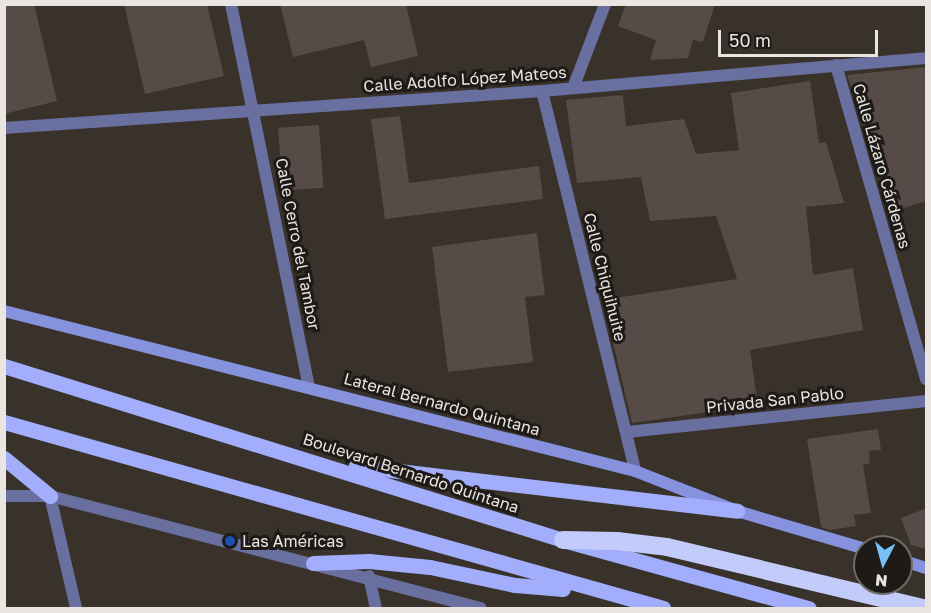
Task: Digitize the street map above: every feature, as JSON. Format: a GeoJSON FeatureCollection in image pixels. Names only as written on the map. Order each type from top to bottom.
{"type":"FeatureCollection","features":[{"type":"Feature","properties":{"kind":"highway"},"geometry":{"type":"LineString","coordinates":[[563,540],[617,541],[667,547],[924,609]]}},
{"type":"Feature","properties":{"kind":"main road","name":"Boulevard Bernardo Quintana"},"geometry":{"type":"LineString","coordinates":[[4,366],[323,463],[563,540],[808,609]]}},
{"type":"Feature","properties":{"kind":"main road"},"geometry":{"type":"LineString","coordinates":[[4,422],[663,609]]}},
{"type":"Feature","properties":{"kind":"main road"},"geometry":{"type":"LineString","coordinates":[[4,458],[50,496]]}},
{"type":"Feature","properties":{"kind":"main road"},"geometry":{"type":"LineString","coordinates":[[323,463],[737,511]]}},
{"type":"Feature","properties":{"kind":"main road"},"geometry":{"type":"LineString","coordinates":[[313,563],[369,561],[420,566],[514,585],[600,592]]}},
{"type":"Feature","properties":{"kind":"street","name":"Calle Cerro del Tambor"},"geometry":{"type":"LineString","coordinates":[[231,4],[255,109],[309,386]]}},
{"type":"Feature","properties":{"kind":"street"},"geometry":{"type":"LineString","coordinates":[[573,88],[604,4]]}},
{"type":"Feature","properties":{"kind":"street","name":"Calle Adolfo López Mateos"},"geometry":{"type":"LineString","coordinates":[[4,128],[542,91],[927,58]]}},
{"type":"Feature","properties":{"kind":"street","name":"Calle Lázaro Cárdenas"},"geometry":{"type":"LineString","coordinates":[[836,65],[927,379]]}},
{"type":"Feature","properties":{"kind":"street","name":"Calle Chiquihuite"},"geometry":{"type":"LineString","coordinates":[[542,91],[635,471]]}},
{"type":"Feature","properties":{"kind":"street","name":"Lateral Bernardo Quintana"},"geometry":{"type":"LineString","coordinates":[[4,311],[309,386],[635,471],[737,511],[853,545]]}},
{"type":"Feature","properties":{"kind":"street","name":"Privada San Pablo"},"geometry":{"type":"LineString","coordinates":[[627,432],[927,401]]}},
{"type":"Feature","properties":{"kind":"street"},"geometry":{"type":"LineString","coordinates":[[4,496],[50,496],[369,576],[481,609]]}},
{"type":"Feature","properties":{"kind":"street"},"geometry":{"type":"LineString","coordinates":[[50,496],[76,609]]}},
{"type":"Feature","properties":{"kind":"street"},"geometry":{"type":"LineString","coordinates":[[369,576],[376,609]]}},
{"type":"Feature","properties":{"kind":"building"},"geometry":{"type":"Polygon","coordinates":[[[4,4],[34,4],[57,101],[4,114],[4,4]]]}},
{"type":"Feature","properties":{"kind":"building"},"geometry":{"type":"Polygon","coordinates":[[[124,4],[207,4],[224,76],[145,94],[124,4]]]}},
{"type":"Feature","properties":{"kind":"building"},"geometry":{"type":"Polygon","coordinates":[[[280,4],[406,4],[418,56],[371,67],[364,40],[293,57],[280,4]]]}},
{"type":"Feature","properties":{"kind":"building"},"geometry":{"type":"Polygon","coordinates":[[[626,4],[715,4],[703,42],[693,40],[688,58],[650,60],[656,40],[618,26],[626,4]]]}},
{"type":"Feature","properties":{"kind":"building"},"geometry":{"type":"Polygon","coordinates":[[[927,67],[927,201],[893,211],[847,75],[927,67]]]}},
{"type":"Feature","properties":{"kind":"building"},"geometry":{"type":"Polygon","coordinates":[[[810,81],[819,143],[826,142],[844,203],[806,207],[813,275],[853,268],[863,330],[750,350],[758,405],[632,423],[603,300],[737,279],[716,216],[650,221],[641,177],[577,183],[566,100],[623,95],[626,126],[684,119],[696,154],[739,150],[731,93],[810,81]]]}},
{"type":"Feature","properties":{"kind":"building"},"geometry":{"type":"Polygon","coordinates":[[[400,116],[409,183],[539,166],[543,199],[385,219],[371,119],[400,116]]]}},
{"type":"Feature","properties":{"kind":"building"},"geometry":{"type":"Polygon","coordinates":[[[319,125],[323,188],[282,191],[278,128],[319,125]]]}},
{"type":"Feature","properties":{"kind":"building"},"geometry":{"type":"Polygon","coordinates":[[[537,233],[545,295],[525,297],[533,362],[448,372],[432,247],[537,233]]]}},
{"type":"Feature","properties":{"kind":"building"},"geometry":{"type":"Polygon","coordinates":[[[878,429],[881,450],[869,451],[870,463],[863,465],[871,513],[854,515],[856,526],[830,530],[821,527],[807,439],[878,429]]]}},
{"type":"Feature","properties":{"kind":"building"},"geometry":{"type":"Polygon","coordinates":[[[927,508],[927,549],[913,546],[913,535],[907,535],[901,518],[927,508]]]}},
{"type":"Feature","properties":{"kind":"place","name":"Las Américas"},"geometry":{"type":"Point","coordinates":[230,541]}}]}
